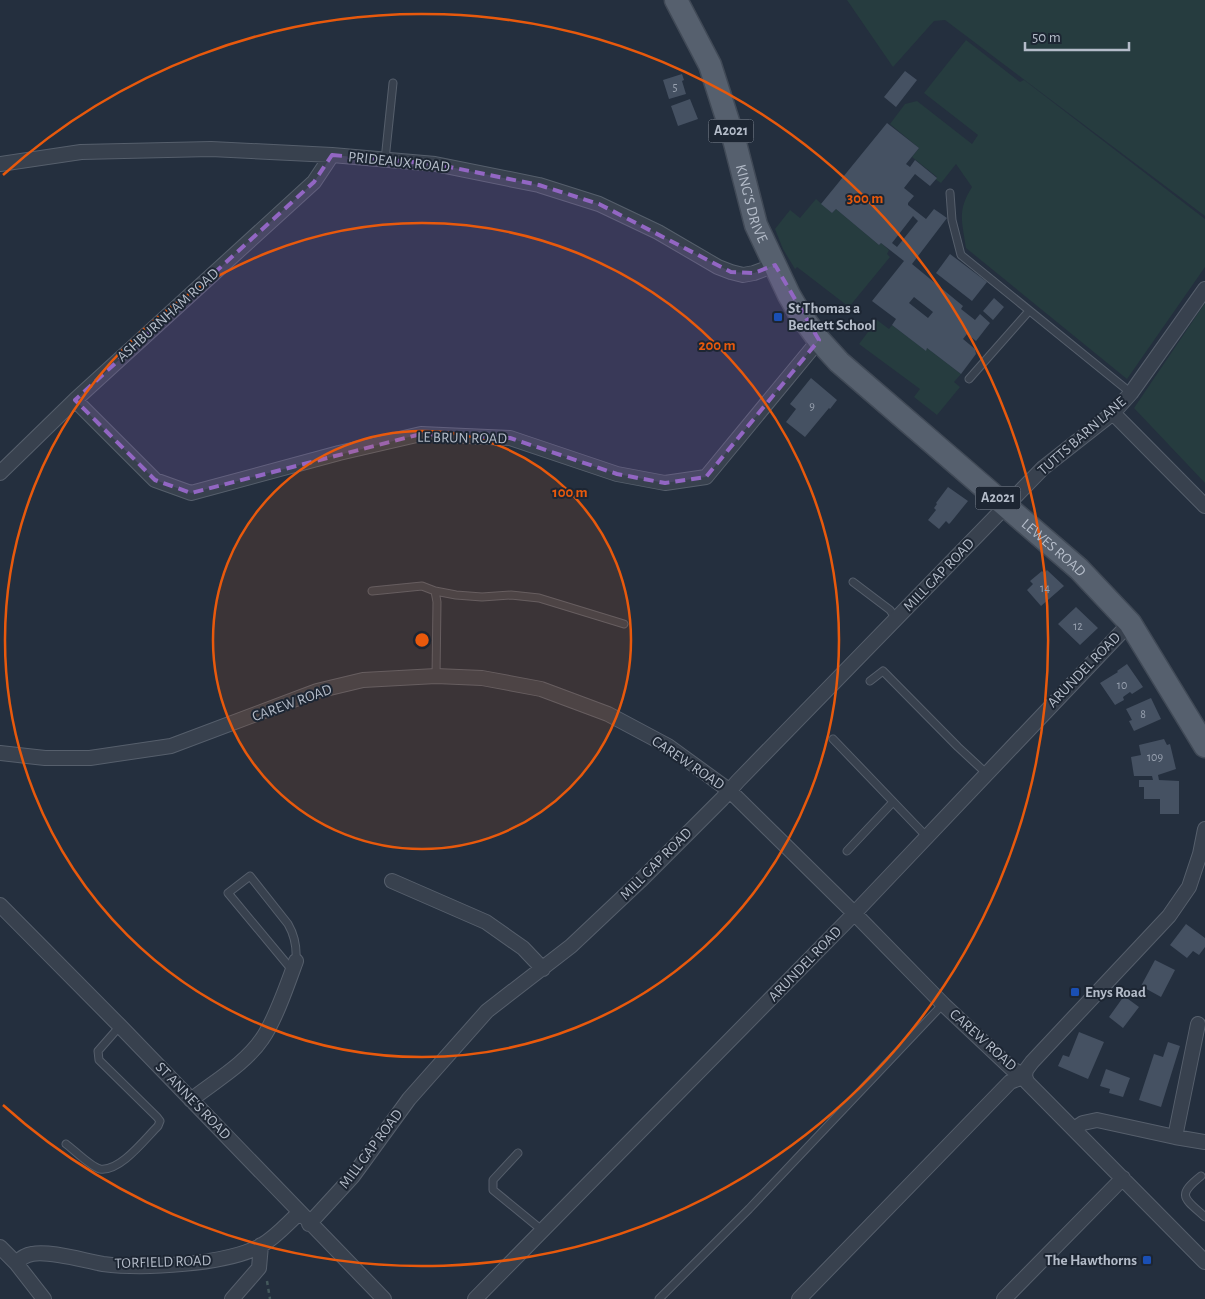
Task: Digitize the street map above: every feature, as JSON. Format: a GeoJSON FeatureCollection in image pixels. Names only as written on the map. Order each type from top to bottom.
{"type":"FeatureCollection","features":[{"type":"Feature","properties":{"kind":"main road","name":"KING'S DRIVE"},"geometry":{"type":"LineString","coordinates":[[676,0],[710,65],[735,143],[756,225],[775,265]]}},
{"type":"Feature","properties":{"kind":"main road","name":"LEWES ROAD"},"geometry":{"type":"LineString","coordinates":[[775,265],[793,301],[819,340],[839,362],[1079,569],[1130,623],[1205,746]]}},
{"type":"Feature","properties":{"kind":"street","name":"PRIDEAUX ROAD"},"geometry":{"type":"LineString","coordinates":[[0,164],[81,152],[211,149],[332,155],[434,164],[539,185],[600,204],[658,232],[718,268],[731,272],[743,275],[775,265]]}},
{"type":"Feature","properties":{"kind":"street","name":"ASHBURNHAM ROAD"},"geometry":{"type":"LineString","coordinates":[[0,473],[75,400],[314,182],[332,155]]}},
{"type":"Feature","properties":{"kind":"street","name":"TUTTS BARN LANE"},"geometry":{"type":"LineString","coordinates":[[1006,505],[1043,468],[1113,413],[1131,393],[1205,289]]}},
{"type":"Feature","properties":{"kind":"street","name":"LE BRUN ROAD"},"geometry":{"type":"LineString","coordinates":[[75,400],[154,480],[191,492],[339,453],[421,434],[510,438],[617,474],[665,483],[706,477],[819,340]]}},
{"type":"Feature","properties":{"kind":"street"},"geometry":{"type":"LineString","coordinates":[[1113,413],[1205,506]]}},
{"type":"Feature","properties":{"kind":"street","name":"MILL GAP ROAD"},"geometry":{"type":"LineString","coordinates":[[310,1224],[353,1176],[409,1099],[481,1017],[571,946],[627,894],[730,791],[1006,505]]}},
{"type":"Feature","properties":{"kind":"street","name":"ARUNDEL ROAD"},"geometry":{"type":"LineString","coordinates":[[475,1299],[928,838],[986,773],[1130,623]]}},
{"type":"Feature","properties":{"kind":"street","name":"CAREW ROAD"},"geometry":{"type":"LineString","coordinates":[[0,754],[45,758],[90,758],[171,746],[317,691],[363,680],[436,676],[482,678],[541,689],[608,714],[668,746],[730,791],[943,1004],[1012,1069],[1025,1076],[1027,1082],[1205,1262]]}},
{"type":"Feature","properties":{"kind":"street"},"geometry":{"type":"LineString","coordinates":[[799,1299],[1010,1082],[1025,1076],[1026,1070],[1032,1062],[1169,916],[1189,887],[1200,854],[1205,829]]}},
{"type":"Feature","properties":{"kind":"street"},"geometry":{"type":"LineString","coordinates":[[392,881],[486,922],[523,948],[543,969]]}},
{"type":"Feature","properties":{"kind":"street","name":"ST ANNE'S ROAD"},"geometry":{"type":"LineString","coordinates":[[0,905],[384,1299]]}},
{"type":"Feature","properties":{"kind":"street"},"geometry":{"type":"LineString","coordinates":[[192,1100],[244,1059],[262,1039],[269,1028],[294,966]]}},
{"type":"Feature","properties":{"kind":"street"},"geometry":{"type":"LineString","coordinates":[[1175,1137],[1198,1024]]}},
{"type":"Feature","properties":{"kind":"street"},"geometry":{"type":"LineString","coordinates":[[1074,1129],[1083,1123],[1097,1120],[1205,1142]]}},
{"type":"Feature","properties":{"kind":"street"},"geometry":{"type":"LineString","coordinates":[[1004,1299],[1123,1178]]}},
{"type":"Feature","properties":{"kind":"street","name":"TORFIELD ROAD"},"geometry":{"type":"LineString","coordinates":[[16,1263],[21,1258],[32,1254],[45,1253],[106,1264],[147,1266],[218,1260],[243,1253],[261,1245],[282,1230],[299,1213]]}},
{"type":"Feature","properties":{"kind":"street"},"geometry":{"type":"LineString","coordinates":[[232,1299],[259,1268],[261,1245]]}},
{"type":"Feature","properties":{"kind":"street"},"geometry":{"type":"LineString","coordinates":[[0,1247],[16,1263],[44,1299]]}},
{"type":"Feature","properties":{"kind":"lane"},"geometry":{"type":"LineString","coordinates":[[385,160],[393,83]]}},
{"type":"Feature","properties":{"kind":"lane"},"geometry":{"type":"LineString","coordinates":[[950,193],[952,220],[961,255],[1131,393]]}},
{"type":"Feature","properties":{"kind":"lane"},"geometry":{"type":"LineString","coordinates":[[969,379],[1029,311]]}},
{"type":"Feature","properties":{"kind":"lane"},"geometry":{"type":"LineString","coordinates":[[853,582],[890,610],[896,620]]}},
{"type":"Feature","properties":{"kind":"lane"},"geometry":{"type":"LineString","coordinates":[[372,591],[422,586],[435,591],[482,598],[511,595],[539,598],[624,624]]}},
{"type":"Feature","properties":{"kind":"lane"},"geometry":{"type":"LineString","coordinates":[[435,591],[437,602],[436,676]]}},
{"type":"Feature","properties":{"kind":"lane"},"geometry":{"type":"LineString","coordinates":[[870,681],[883,671],[986,773]]}},
{"type":"Feature","properties":{"kind":"lane"},"geometry":{"type":"LineString","coordinates":[[833,739],[928,838]]}},
{"type":"Feature","properties":{"kind":"lane"},"geometry":{"type":"LineString","coordinates":[[847,851],[893,802]]}},
{"type":"Feature","properties":{"kind":"lane"},"geometry":{"type":"LineString","coordinates":[[250,876],[293,933],[297,952],[294,966],[228,893],[250,876]]}},
{"type":"Feature","properties":{"kind":"lane"},"geometry":{"type":"LineString","coordinates":[[659,1299],[748,1209],[943,1004]]}},
{"type":"Feature","properties":{"kind":"lane"},"geometry":{"type":"LineString","coordinates":[[66,1144],[94,1166],[100,1169],[110,1168],[120,1163],[158,1126],[160,1121],[157,1117],[99,1060],[98,1051],[120,1026]]}},
{"type":"Feature","properties":{"kind":"lane"},"geometry":{"type":"LineString","coordinates":[[518,1153],[493,1180],[493,1190],[543,1231]]}},
{"type":"Feature","properties":{"kind":"lane"},"geometry":{"type":"LineString","coordinates":[[1201,1176],[1187,1188],[1186,1193],[1187,1200],[1205,1217]]}},
{"type":"Feature","properties":{"kind":"highlighted area"},"geometry":{"type":"Polygon","coordinates":[[[332,155],[435,164],[539,185],[599,204],[731,272],[754,273],[775,265],[819,340],[706,477],[665,483],[617,474],[510,438],[421,434],[191,493],[155,480],[75,400],[314,182],[332,155]]]}},
{"type":"Feature","properties":{"kind":"green space"},"geometry":{"type":"Polygon","coordinates":[[[847,0],[1205,0],[1205,216],[945,20],[934,21],[893,67],[847,0]]]}},
{"type":"Feature","properties":{"kind":"green space"},"geometry":{"type":"Polygon","coordinates":[[[966,40],[1020,82],[1024,80],[1205,219],[1205,267],[1127,379],[966,248],[962,210],[972,187],[956,164],[941,183],[935,179],[937,177],[912,157],[919,148],[890,124],[905,104],[917,101],[972,144],[978,135],[924,93],[966,40]]]}},
{"type":"Feature","properties":{"kind":"green space"},"geometry":{"type":"Polygon","coordinates":[[[816,199],[832,213],[836,209],[879,245],[881,243],[889,250],[887,254],[890,257],[849,307],[797,267],[795,269],[783,249],[775,229],[790,210],[800,218],[816,199]]]}},
{"type":"Feature","properties":{"kind":"green space"},"geometry":{"type":"Polygon","coordinates":[[[1205,303],[1205,483],[1134,408],[1205,303]]]}},
{"type":"Feature","properties":{"kind":"green space"},"geometry":{"type":"Polygon","coordinates":[[[877,320],[889,329],[892,325],[925,350],[927,348],[961,374],[954,382],[960,387],[937,415],[914,397],[920,389],[859,344],[877,320]]]}},
{"type":"Feature","properties":{"kind":"building"},"geometry":{"type":"Polygon","coordinates":[[[905,71],[917,80],[896,107],[884,97],[905,71]]]}},
{"type":"Feature","properties":{"kind":"building"},"geometry":{"type":"Polygon","coordinates":[[[682,74],[686,94],[669,99],[663,80],[682,74]]]}},
{"type":"Feature","properties":{"kind":"building"},"geometry":{"type":"Polygon","coordinates":[[[690,99],[698,119],[678,126],[671,106],[690,99]]]}},
{"type":"Feature","properties":{"kind":"building"},"geometry":{"type":"Polygon","coordinates":[[[887,123],[919,148],[906,164],[910,167],[915,160],[937,178],[930,186],[915,174],[904,188],[914,196],[908,205],[926,219],[934,209],[947,218],[912,264],[963,306],[961,309],[975,320],[980,314],[990,323],[976,341],[967,334],[963,339],[975,349],[976,354],[961,374],[927,348],[926,351],[892,325],[896,319],[872,301],[904,261],[881,243],[879,245],[836,209],[832,213],[821,204],[887,123]],[[913,216],[892,243],[897,247],[918,221],[913,216]],[[914,297],[909,303],[928,318],[933,312],[914,297]]]}},
{"type":"Feature","properties":{"kind":"building"},"geometry":{"type":"Polygon","coordinates":[[[950,254],[987,282],[972,301],[936,273],[950,254]]]}},
{"type":"Feature","properties":{"kind":"building"},"geometry":{"type":"Polygon","coordinates":[[[994,298],[1004,307],[993,320],[983,311],[994,298]]]}},
{"type":"Feature","properties":{"kind":"building"},"geometry":{"type":"Polygon","coordinates":[[[811,378],[837,400],[805,437],[786,422],[796,409],[790,404],[811,378]]]}},
{"type":"Feature","properties":{"kind":"building"},"geometry":{"type":"Polygon","coordinates":[[[948,487],[968,501],[949,524],[946,521],[939,529],[928,520],[936,510],[934,508],[936,503],[948,487]]]}},
{"type":"Feature","properties":{"kind":"building"},"geometry":{"type":"Polygon","coordinates":[[[1047,570],[1064,586],[1041,606],[1027,590],[1033,584],[1030,581],[1042,571],[1044,573],[1047,570]]]}},
{"type":"Feature","properties":{"kind":"building"},"geometry":{"type":"Polygon","coordinates":[[[1076,607],[1098,628],[1080,645],[1058,624],[1076,607]]]}},
{"type":"Feature","properties":{"kind":"building"},"geometry":{"type":"Polygon","coordinates":[[[1127,664],[1143,687],[1132,694],[1130,692],[1123,697],[1124,700],[1115,705],[1100,683],[1127,664]]]}},
{"type":"Feature","properties":{"kind":"building"},"geometry":{"type":"Polygon","coordinates":[[[1151,698],[1161,719],[1134,731],[1129,721],[1132,720],[1126,709],[1151,698]]]}},
{"type":"Feature","properties":{"kind":"building"},"geometry":{"type":"Polygon","coordinates":[[[1164,739],[1167,745],[1170,744],[1176,769],[1158,775],[1159,780],[1179,781],[1179,814],[1160,814],[1160,799],[1144,799],[1144,787],[1139,787],[1139,780],[1153,780],[1152,776],[1134,776],[1131,757],[1141,755],[1139,745],[1164,739]]]}},
{"type":"Feature","properties":{"kind":"building"},"geometry":{"type":"Polygon","coordinates":[[[1186,924],[1205,938],[1205,947],[1199,955],[1193,951],[1187,958],[1170,945],[1186,924]]]}},
{"type":"Feature","properties":{"kind":"building"},"geometry":{"type":"Polygon","coordinates":[[[1155,960],[1175,970],[1161,997],[1141,986],[1155,960]]]}},
{"type":"Feature","properties":{"kind":"building"},"geometry":{"type":"Polygon","coordinates":[[[1124,996],[1139,1007],[1123,1028],[1109,1017],[1124,996]]]}},
{"type":"Feature","properties":{"kind":"building"},"geometry":{"type":"Polygon","coordinates":[[[1079,1032],[1104,1042],[1088,1079],[1058,1066],[1063,1055],[1069,1057],[1079,1032]]]}},
{"type":"Feature","properties":{"kind":"building"},"geometry":{"type":"Polygon","coordinates":[[[1168,1042],[1180,1046],[1161,1107],[1139,1100],[1154,1054],[1163,1057],[1168,1042]]]}},
{"type":"Feature","properties":{"kind":"building"},"geometry":{"type":"Polygon","coordinates":[[[1106,1069],[1130,1078],[1123,1097],[1109,1093],[1110,1089],[1100,1086],[1106,1069]]]}},
{"type":"Feature","properties":{"kind":"place","name":"St Thomas a Beckett School"},"geometry":{"type":"Point","coordinates":[778,317]}},
{"type":"Feature","properties":{"kind":"place","name":"Enys Road"},"geometry":{"type":"Point","coordinates":[1075,992]}},
{"type":"Feature","properties":{"kind":"place","name":"The Hawthorns"},"geometry":{"type":"Point","coordinates":[1147,1260]}}]}
